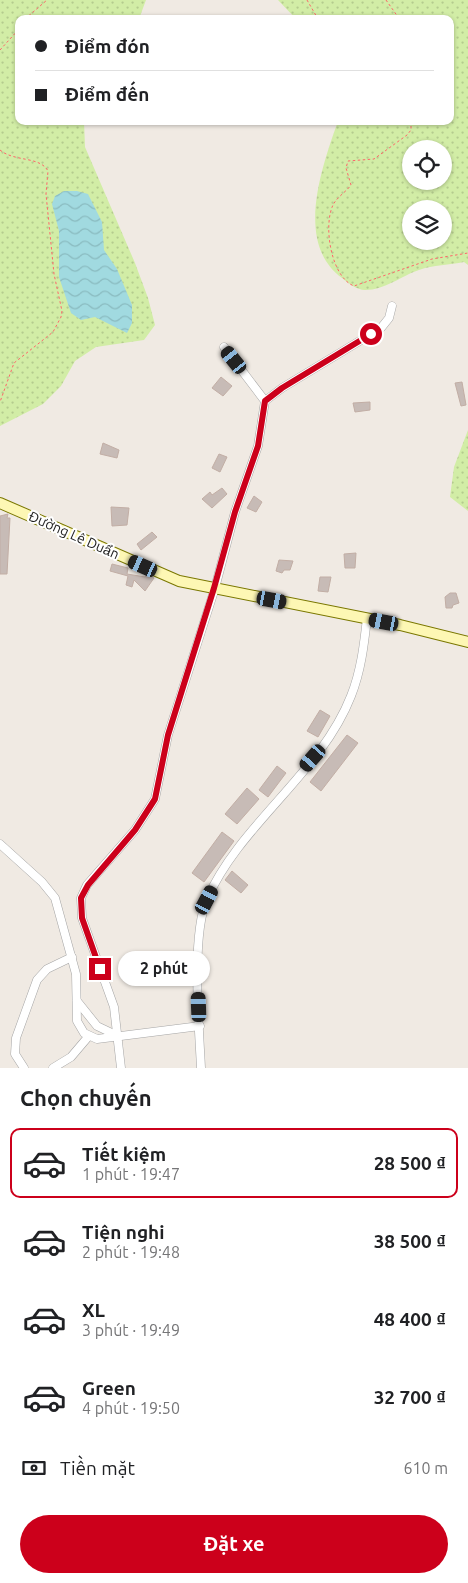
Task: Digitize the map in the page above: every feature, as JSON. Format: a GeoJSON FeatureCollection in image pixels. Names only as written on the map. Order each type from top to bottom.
{"type":"FeatureCollection","features":[{"type":"Feature","properties":{"kind":"main road","name":"Đường Lê Duẩn"},"geometry":{"type":"LineString","coordinates":[[0,503],[179,581],[368,618],[468,642]]}},
{"type":"Feature","properties":{"kind":"street"},"geometry":{"type":"LineString","coordinates":[[121,1068],[119,1036],[114,1007],[82,918],[81,898],[88,885],[135,830],[155,799],[168,735],[214,588],[235,512],[258,446],[265,401],[282,388],[381,328],[389,318],[392,306]]}},
{"type":"Feature","properties":{"kind":"street"},"geometry":{"type":"LineString","coordinates":[[224,347],[265,401]]}},
{"type":"Feature","properties":{"kind":"street"},"geometry":{"type":"LineString","coordinates":[[201,1068],[198,970],[201,924],[207,900],[233,856],[313,758],[341,717],[351,697],[360,668],[368,618]]}},
{"type":"Feature","properties":{"kind":"street"},"geometry":{"type":"LineString","coordinates":[[0,844],[42,882],[55,898],[72,957],[77,984],[77,1021],[88,1037],[97,1039],[200,1026]]}},
{"type":"Feature","properties":{"kind":"street"},"geometry":{"type":"LineString","coordinates":[[24,1068],[15,1054],[16,1038],[38,980],[47,969],[72,957]]}},
{"type":"Feature","properties":{"kind":"street"},"geometry":{"type":"LineString","coordinates":[[77,1001],[97,1026],[119,1036]]}},
{"type":"Feature","properties":{"kind":"street"},"geometry":{"type":"LineString","coordinates":[[53,1068],[71,1057],[88,1037]]}},
{"type":"Feature","properties":{"kind":"path"},"geometry":{"type":"LineString","coordinates":[[29,15],[47,0]]}},
{"type":"Feature","properties":{"kind":"path"},"geometry":{"type":"LineString","coordinates":[[307,0],[316,15]]}},
{"type":"Feature","properties":{"kind":"path"},"geometry":{"type":"LineString","coordinates":[[386,0],[397,15]]}},
{"type":"Feature","properties":{"kind":"path"},"geometry":{"type":"LineString","coordinates":[[0,50],[15,33]]}},
{"type":"Feature","properties":{"kind":"path"},"geometry":{"type":"LineString","coordinates":[[411,125],[411,130],[407,135],[374,159],[348,162],[346,168],[351,185],[333,206],[328,219],[329,243],[334,260],[346,282],[354,286],[432,259],[468,253]]}},
{"type":"Feature","properties":{"kind":"path"},"geometry":{"type":"LineString","coordinates":[[0,150],[13,158],[38,162],[48,170],[46,194],[54,274],[62,311],[53,332],[14,363],[0,402]]}},
{"type":"Feature","properties":{"kind":"green space"},"geometry":{"type":"Polygon","coordinates":[[[0,0],[146,0],[140,15],[15,15],[15,125],[84,125],[85,147],[135,263],[148,298],[155,325],[144,340],[96,347],[75,361],[61,386],[43,404],[0,426],[0,0]]]}},
{"type":"Feature","properties":{"kind":"green space"},"geometry":{"type":"Polygon","coordinates":[[[278,0],[468,0],[468,265],[464,262],[424,268],[379,288],[362,290],[356,288],[342,278],[327,263],[319,245],[315,225],[320,182],[337,125],[454,125],[454,15],[292,15],[278,0]]]}},
{"type":"Feature","properties":{"kind":"green space"},"geometry":{"type":"Polygon","coordinates":[[[468,430],[468,511],[450,497],[454,467],[468,430]]]}},
{"type":"Feature","properties":{"kind":"water"},"geometry":{"type":"Polygon","coordinates":[[[64,191],[77,191],[88,194],[102,222],[104,250],[117,269],[132,305],[132,323],[127,333],[95,317],[81,320],[71,313],[59,277],[59,231],[52,204],[55,196],[64,191]]]}},
{"type":"Feature","properties":{"kind":"building"},"geometry":{"type":"Polygon","coordinates":[[[221,377],[232,386],[223,396],[212,388],[221,377]]]}},
{"type":"Feature","properties":{"kind":"building"},"geometry":{"type":"Polygon","coordinates":[[[462,382],[466,405],[461,406],[455,383],[462,382]]]}},
{"type":"Feature","properties":{"kind":"building"},"geometry":{"type":"Polygon","coordinates":[[[370,402],[370,410],[355,412],[353,403],[370,402]]]}},
{"type":"Feature","properties":{"kind":"building"},"geometry":{"type":"Polygon","coordinates":[[[103,443],[119,450],[117,458],[100,454],[103,443]]]}},
{"type":"Feature","properties":{"kind":"building"},"geometry":{"type":"Polygon","coordinates":[[[219,454],[227,457],[220,472],[212,468],[219,454]]]}},
{"type":"Feature","properties":{"kind":"building"},"geometry":{"type":"Polygon","coordinates":[[[222,488],[227,494],[212,508],[202,499],[210,492],[212,495],[222,488]]]}},
{"type":"Feature","properties":{"kind":"building"},"geometry":{"type":"Polygon","coordinates":[[[254,496],[262,502],[256,512],[247,508],[254,496]]]}},
{"type":"Feature","properties":{"kind":"building"},"geometry":{"type":"Polygon","coordinates":[[[111,507],[129,508],[127,525],[112,526],[111,507]]]}},
{"type":"Feature","properties":{"kind":"building"},"geometry":{"type":"Polygon","coordinates":[[[8,514],[7,518],[10,518],[7,574],[0,574],[0,516],[8,514]]]}},
{"type":"Feature","properties":{"kind":"building"},"geometry":{"type":"Polygon","coordinates":[[[152,532],[157,537],[141,550],[137,544],[152,532]]]}},
{"type":"Feature","properties":{"kind":"building"},"geometry":{"type":"Polygon","coordinates":[[[356,553],[355,568],[345,568],[344,554],[356,553]]]}},
{"type":"Feature","properties":{"kind":"building"},"geometry":{"type":"Polygon","coordinates":[[[279,560],[293,561],[290,570],[284,570],[282,573],[276,571],[279,560]]]}},
{"type":"Feature","properties":{"kind":"building"},"geometry":{"type":"Polygon","coordinates":[[[112,564],[128,568],[127,574],[145,577],[147,574],[154,578],[145,591],[134,580],[132,587],[126,585],[128,576],[110,571],[112,564]]]}},
{"type":"Feature","properties":{"kind":"building"},"geometry":{"type":"Polygon","coordinates":[[[320,577],[331,577],[328,592],[318,591],[320,577]]]}},
{"type":"Feature","properties":{"kind":"building"},"geometry":{"type":"Polygon","coordinates":[[[450,593],[456,593],[459,603],[453,605],[452,608],[446,608],[445,597],[450,593]]]}},
{"type":"Feature","properties":{"kind":"building"},"geometry":{"type":"Polygon","coordinates":[[[320,710],[330,716],[318,737],[307,731],[320,710]]]}},
{"type":"Feature","properties":{"kind":"building"},"geometry":{"type":"Polygon","coordinates":[[[347,735],[358,743],[321,791],[310,782],[347,735]]]}},
{"type":"Feature","properties":{"kind":"building"},"geometry":{"type":"Polygon","coordinates":[[[277,766],[286,773],[268,797],[259,790],[277,766]]]}},
{"type":"Feature","properties":{"kind":"building"},"geometry":{"type":"Polygon","coordinates":[[[247,788],[259,799],[237,824],[225,814],[247,788]]]}},
{"type":"Feature","properties":{"kind":"building"},"geometry":{"type":"Polygon","coordinates":[[[222,832],[234,841],[204,882],[192,873],[222,832]]]}},
{"type":"Feature","properties":{"kind":"building"},"geometry":{"type":"Polygon","coordinates":[[[232,871],[248,885],[241,893],[225,880],[232,871]]]}},
{"type":"Feature","properties":{"kind":"route"},"geometry":{"type":"LineString","coordinates":[[100,969],[82,918],[81,898],[98,872],[115,856],[148,813],[155,799],[168,735],[183,692],[235,512],[258,446],[265,401],[310,370],[371,334]]}}]}
